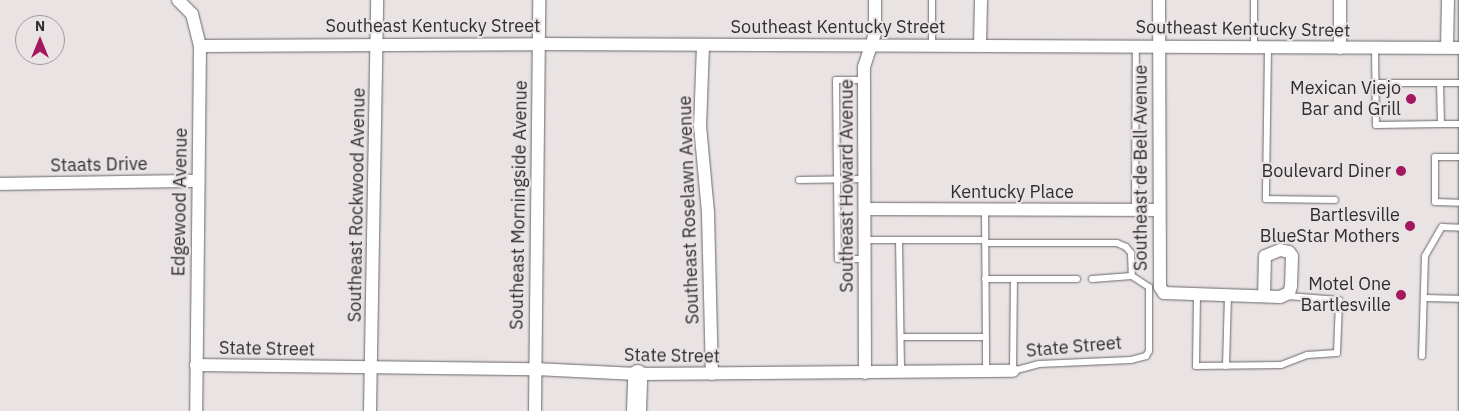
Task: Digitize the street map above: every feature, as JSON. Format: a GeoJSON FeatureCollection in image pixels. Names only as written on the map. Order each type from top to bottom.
{"type":"FeatureCollection","features":[{"type":"Feature","properties":{"kind":"highway"},"geometry":{"type":"LineString","coordinates":[[1471,0],[1474,48],[1471,83],[1471,299],[1474,382],[1471,411]]}},
{"type":"Feature","properties":{"kind":"street","name":"Edgewood Avenue"},"geometry":{"type":"LineString","coordinates":[[178,0],[192,14],[200,46],[196,411]]}},
{"type":"Feature","properties":{"kind":"street","name":"Southeast Rockwood Avenue"},"geometry":{"type":"LineString","coordinates":[[370,411],[378,44],[377,0]]}},
{"type":"Feature","properties":{"kind":"street","name":"Southeast Morningside Avenue"},"geometry":{"type":"LineString","coordinates":[[535,411],[538,0]]}},
{"type":"Feature","properties":{"kind":"street","name":"Southeast Howard Avenue"},"geometry":{"type":"LineString","coordinates":[[865,373],[866,179],[864,67],[875,33],[875,0]]}},
{"type":"Feature","properties":{"kind":"street"},"geometry":{"type":"LineString","coordinates":[[980,45],[981,0]]}},
{"type":"Feature","properties":{"kind":"street","name":"Southeast de Bell Avenue"},"geometry":{"type":"LineString","coordinates":[[1159,0],[1160,287],[1164,293],[1284,295]]}},
{"type":"Feature","properties":{"kind":"street"},"geometry":{"type":"LineString","coordinates":[[1340,0],[1340,48]]}},
{"type":"Feature","properties":{"kind":"street"},"geometry":{"type":"LineString","coordinates":[[1447,47],[1448,0]]}},
{"type":"Feature","properties":{"kind":"street","name":"Southeast Kentucky Street"},"geometry":{"type":"LineString","coordinates":[[200,46],[703,44],[1474,48]]}},
{"type":"Feature","properties":{"kind":"street","name":"Southeast Roselawn Avenue"},"geometry":{"type":"LineString","coordinates":[[703,44],[700,126],[708,213],[712,374]]}},
{"type":"Feature","properties":{"kind":"street","name":"Staats Drive"},"geometry":{"type":"LineString","coordinates":[[0,184],[198,181]]}},
{"type":"Feature","properties":{"kind":"street","name":"Kentucky Place"},"geometry":{"type":"LineString","coordinates":[[866,209],[1159,210]]}},
{"type":"Feature","properties":{"kind":"street"},"geometry":{"type":"LineString","coordinates":[[1264,296],[1265,256],[1280,250],[1292,256],[1291,286],[1284,295]]}},
{"type":"Feature","properties":{"kind":"street","name":"State Street"},"geometry":{"type":"LineString","coordinates":[[196,365],[370,369],[535,369],[637,374],[1013,372]]}},
{"type":"Feature","properties":{"kind":"street"},"geometry":{"type":"LineString","coordinates":[[636,411],[637,374]]}},
{"type":"Feature","properties":{"kind":"lane"},"geometry":{"type":"LineString","coordinates":[[932,0],[932,45]]}},
{"type":"Feature","properties":{"kind":"lane"},"geometry":{"type":"LineString","coordinates":[[1254,0],[1254,46]]}},
{"type":"Feature","properties":{"kind":"lane"},"geometry":{"type":"LineString","coordinates":[[1135,210],[1136,45]]}},
{"type":"Feature","properties":{"kind":"lane"},"geometry":{"type":"LineString","coordinates":[[1268,47],[1266,199],[1335,200]]}},
{"type":"Feature","properties":{"kind":"lane"},"geometry":{"type":"LineString","coordinates":[[1376,48],[1376,126],[1471,124]]}},
{"type":"Feature","properties":{"kind":"lane"},"geometry":{"type":"LineString","coordinates":[[864,80],[836,80],[837,179],[838,259],[866,259]]}},
{"type":"Feature","properties":{"kind":"lane"},"geometry":{"type":"LineString","coordinates":[[1376,83],[1471,83]]}},
{"type":"Feature","properties":{"kind":"lane"},"geometry":{"type":"LineString","coordinates":[[1440,84],[1441,124]]}},
{"type":"Feature","properties":{"kind":"lane"},"geometry":{"type":"LineString","coordinates":[[1471,157],[1435,157],[1435,202],[1471,203]]}},
{"type":"Feature","properties":{"kind":"lane"},"geometry":{"type":"LineString","coordinates":[[799,180],[866,179]]}},
{"type":"Feature","properties":{"kind":"lane"},"geometry":{"type":"LineString","coordinates":[[985,210],[986,372]]}},
{"type":"Feature","properties":{"kind":"lane"},"geometry":{"type":"LineString","coordinates":[[1422,356],[1425,256],[1442,227],[1471,228]]}},
{"type":"Feature","properties":{"kind":"lane"},"geometry":{"type":"LineString","coordinates":[[866,240],[1117,243],[1131,253],[1132,276],[1092,279]]}},
{"type":"Feature","properties":{"kind":"lane"},"geometry":{"type":"LineString","coordinates":[[899,240],[901,373]]}},
{"type":"Feature","properties":{"kind":"lane","name":"Southeast de Bell Avenue"},"geometry":{"type":"LineString","coordinates":[[1132,276],[1149,287],[1150,342],[1146,356]]}},
{"type":"Feature","properties":{"kind":"lane"},"geometry":{"type":"LineString","coordinates":[[985,279],[1077,279]]}},
{"type":"Feature","properties":{"kind":"lane"},"geometry":{"type":"LineString","coordinates":[[1013,372],[1014,279]]}},
{"type":"Feature","properties":{"kind":"lane"},"geometry":{"type":"LineString","coordinates":[[1197,294],[1196,366],[1281,365],[1307,355],[1337,353],[1339,300],[1284,295]]}},
{"type":"Feature","properties":{"kind":"lane"},"geometry":{"type":"LineString","coordinates":[[1226,366],[1228,295]]}},
{"type":"Feature","properties":{"kind":"lane"},"geometry":{"type":"LineString","coordinates":[[1424,298],[1471,299]]}},
{"type":"Feature","properties":{"kind":"lane"},"geometry":{"type":"LineString","coordinates":[[901,337],[986,337]]}},
{"type":"Feature","properties":{"kind":"lane","name":"State Street"},"geometry":{"type":"LineString","coordinates":[[1013,372],[1039,364],[1122,361],[1146,356]]}},
{"type":"Feature","properties":{"kind":"place","name":"Mexican Viejo Bar and Grill"},"geometry":{"type":"Point","coordinates":[1411,99]}},
{"type":"Feature","properties":{"kind":"place","name":"Boulevard Diner"},"geometry":{"type":"Point","coordinates":[1401,171]}},
{"type":"Feature","properties":{"kind":"place","name":"Bartlesville BlueStar Mothers"},"geometry":{"type":"Point","coordinates":[1410,226]}},
{"type":"Feature","properties":{"kind":"place","name":"Motel One Bartlesville"},"geometry":{"type":"Point","coordinates":[1401,295]}}]}
